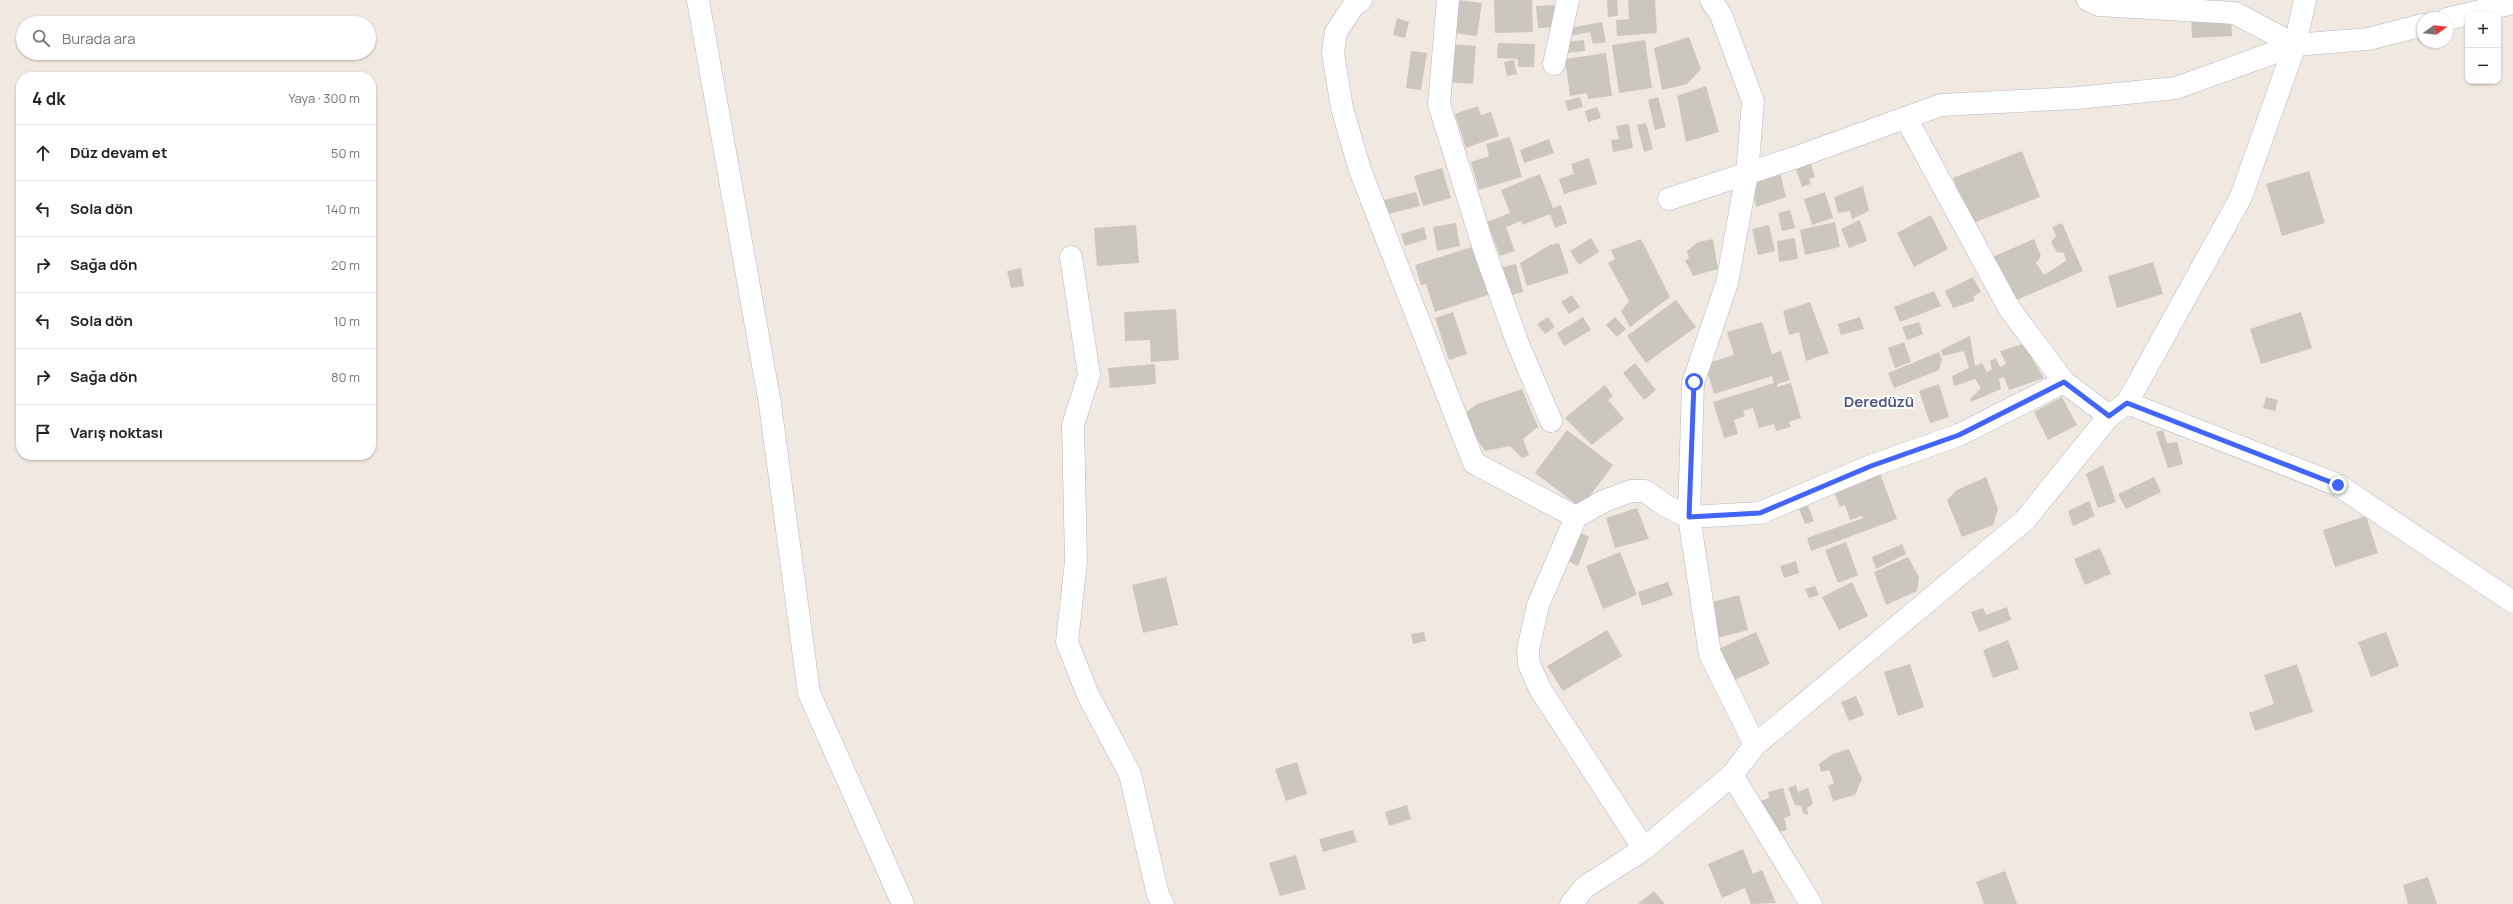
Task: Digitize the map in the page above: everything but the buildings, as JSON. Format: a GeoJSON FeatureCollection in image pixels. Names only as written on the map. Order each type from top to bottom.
{"type":"FeatureCollection","features":[{"type":"Feature","properties":{"kind":"street"},"geometry":{"type":"LineString","coordinates":[[698,0],[770,404],[809,693],[903,904]]}},
{"type":"Feature","properties":{"kind":"street"},"geometry":{"type":"LineString","coordinates":[[1361,0],[1354,5],[1336,32],[1333,53],[1342,108],[1360,170],[1474,463],[1576,517]]}},
{"type":"Feature","properties":{"kind":"street"},"geometry":{"type":"LineString","coordinates":[[1448,0],[1439,104],[1484,249],[1518,344],[1551,421]]}},
{"type":"Feature","properties":{"kind":"street"},"geometry":{"type":"LineString","coordinates":[[1554,64],[1568,0]]}},
{"type":"Feature","properties":{"kind":"street"},"geometry":{"type":"LineString","coordinates":[[1711,0],[1721,15],[1753,102],[1747,174],[1727,283],[1694,382],[1689,517],[1710,654],[1755,745]]}},
{"type":"Feature","properties":{"kind":"street"},"geometry":{"type":"LineString","coordinates":[[2088,0],[2099,5],[2182,5],[2235,13],[2295,45]]}},
{"type":"Feature","properties":{"kind":"street"},"geometry":{"type":"LineString","coordinates":[[1571,904],[1585,887],[1644,848],[1732,775],[1755,745],[2025,520],[2109,416],[2127,403],[2241,197],[2295,45],[2305,0]]}},
{"type":"Feature","properties":{"kind":"street"},"geometry":{"type":"LineString","coordinates":[[2453,18],[2513,3]]}},
{"type":"Feature","properties":{"kind":"street"},"geometry":{"type":"LineString","coordinates":[[1669,199],[1747,174],[1941,105],[2077,98],[2176,88],[2295,45],[2368,39],[2417,27]]}},
{"type":"Feature","properties":{"kind":"street"},"geometry":{"type":"LineString","coordinates":[[1906,118],[2009,308],[2064,382],[2109,416]]}},
{"type":"Feature","properties":{"kind":"street"},"geometry":{"type":"LineString","coordinates":[[1071,257],[1089,374],[1073,425],[1076,561],[1067,642],[1088,695],[1130,774],[1158,895],[1163,904]]}},
{"type":"Feature","properties":{"kind":"street"},"geometry":{"type":"LineString","coordinates":[[1644,848],[1540,689],[1529,664],[1528,650],[1538,605],[1576,517],[1604,501],[1631,491],[1645,491],[1666,506],[1689,517],[1760,513],[1871,466],[1959,435],[2064,382]]}},
{"type":"Feature","properties":{"kind":"street"},"geometry":{"type":"LineString","coordinates":[[2127,403],[2338,485],[2513,602]]}},
{"type":"Feature","properties":{"kind":"street"},"geometry":{"type":"LineString","coordinates":[[1732,775],[1811,904]]}},
{"type":"Feature","properties":{"kind":"district","name":"Deredüzü"},"geometry":{"type":"Point","coordinates":[1879,402]}},
{"type":"Feature","properties":{"kind":"route"},"geometry":{"type":"LineString","coordinates":[[1694,382],[1689,517],[1760,513],[1871,466],[1959,435],[2064,382],[2109,416],[2127,403],[2338,485]]}}]}
